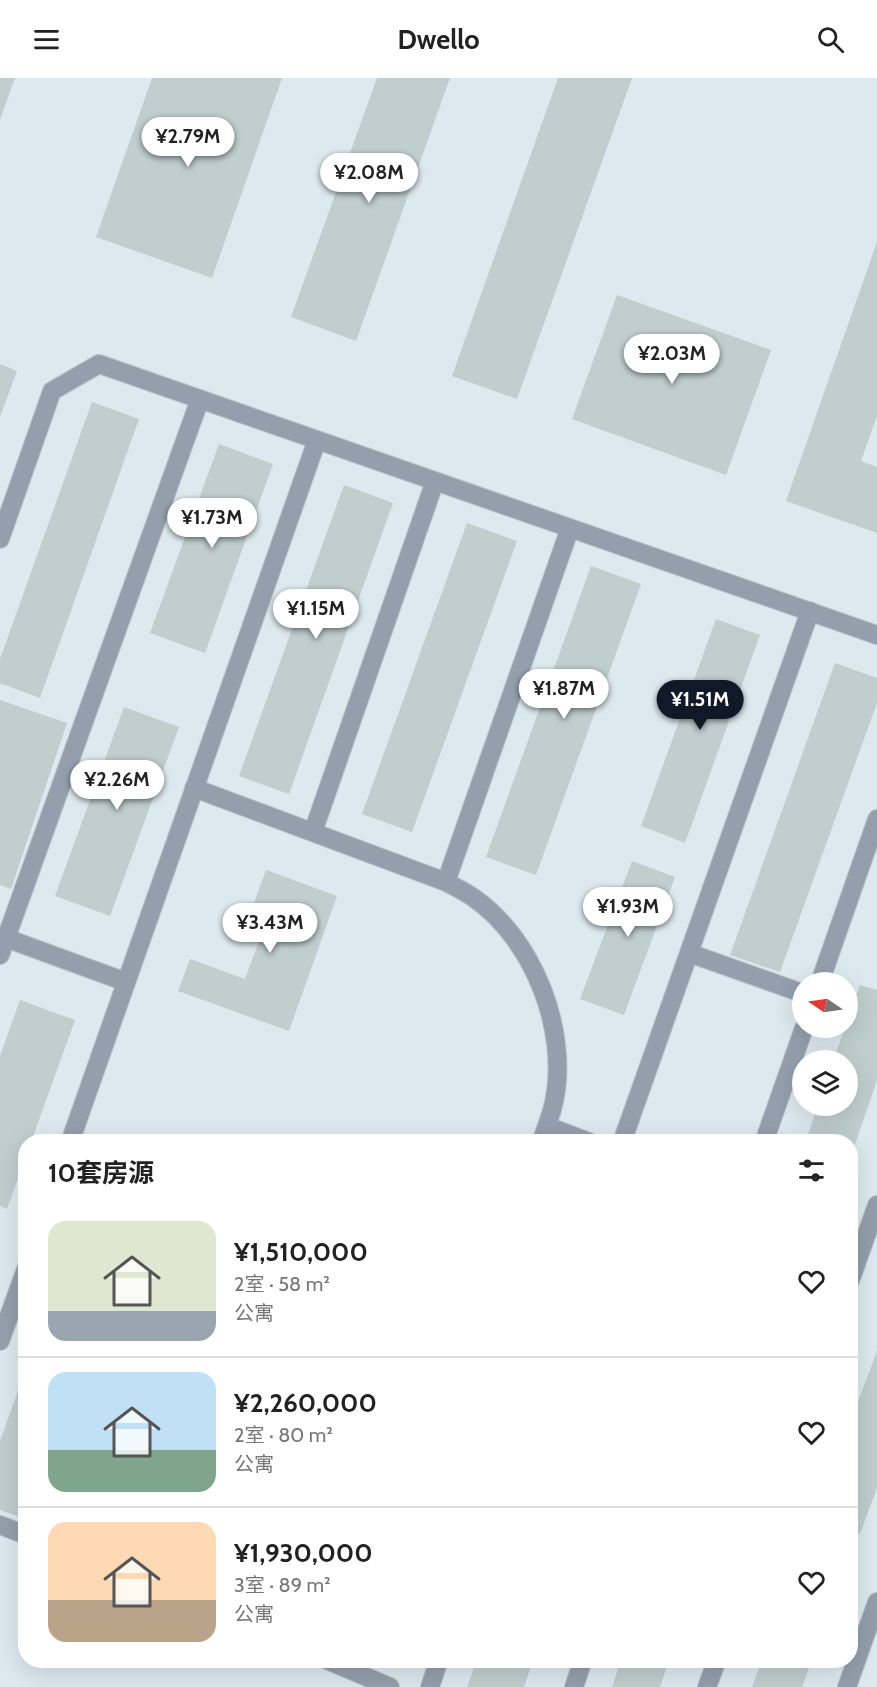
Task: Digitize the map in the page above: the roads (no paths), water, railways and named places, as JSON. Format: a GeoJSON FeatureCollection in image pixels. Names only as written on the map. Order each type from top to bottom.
{"type":"FeatureCollection","features":[{"type":"Feature","properties":{"kind":"street"},"geometry":{"type":"LineString","coordinates":[[0,539],[52,391],[99,364],[877,635]]}},
{"type":"Feature","properties":{"kind":"street"},"geometry":{"type":"LineString","coordinates":[[126,982],[2,943],[200,399]]}},
{"type":"Feature","properties":{"kind":"street"},"geometry":{"type":"LineString","coordinates":[[73,1134],[317,440]]}},
{"type":"Feature","properties":{"kind":"street"},"geometry":{"type":"LineString","coordinates":[[313,832],[435,481]]}},
{"type":"Feature","properties":{"kind":"street"},"geometry":{"type":"LineString","coordinates":[[446,882],[570,528]]}},
{"type":"Feature","properties":{"kind":"street"},"geometry":{"type":"LineString","coordinates":[[625,1134],[810,611]]}},
{"type":"Feature","properties":{"kind":"street"},"geometry":{"type":"LineString","coordinates":[[194,789],[446,882],[474,898],[500,921],[527,955],[543,992],[554,1031],[557,1069],[554,1101],[544,1134]]}},
{"type":"Feature","properties":{"kind":"street"},"geometry":{"type":"LineString","coordinates":[[823,972],[877,819]]}},
{"type":"Feature","properties":{"kind":"street"},"geometry":{"type":"LineString","coordinates":[[689,952],[792,989]]}},
{"type":"Feature","properties":{"kind":"street"},"geometry":{"type":"LineString","coordinates":[[767,1134],[800,1038]]}},
{"type":"Feature","properties":{"kind":"street"},"geometry":{"type":"LineString","coordinates":[[858,1256],[877,1205]]}},
{"type":"Feature","properties":{"kind":"street"},"geometry":{"type":"LineString","coordinates":[[0,1341],[18,1291]]}},
{"type":"Feature","properties":{"kind":"street"},"geometry":{"type":"LineString","coordinates":[[0,1525],[18,1532]]}},
{"type":"Feature","properties":{"kind":"street"},"geometry":{"type":"LineString","coordinates":[[858,1656],[877,1602]]}},
{"type":"Feature","properties":{"kind":"street"},"geometry":{"type":"LineString","coordinates":[[346,1668],[390,1687]]}},
{"type":"Feature","properties":{"kind":"street"},"geometry":{"type":"LineString","coordinates":[[430,1687],[436,1668]]}},
{"type":"Feature","properties":{"kind":"street"},"geometry":{"type":"LineString","coordinates":[[574,1687],[580,1668]]}},
{"type":"Feature","properties":{"kind":"street"},"geometry":{"type":"LineString","coordinates":[[707,1687],[714,1668]]}},
{"type":"Feature","properties":{"kind":"street"},"geometry":{"type":"LineString","coordinates":[[847,1687],[854,1668]]}}]}
